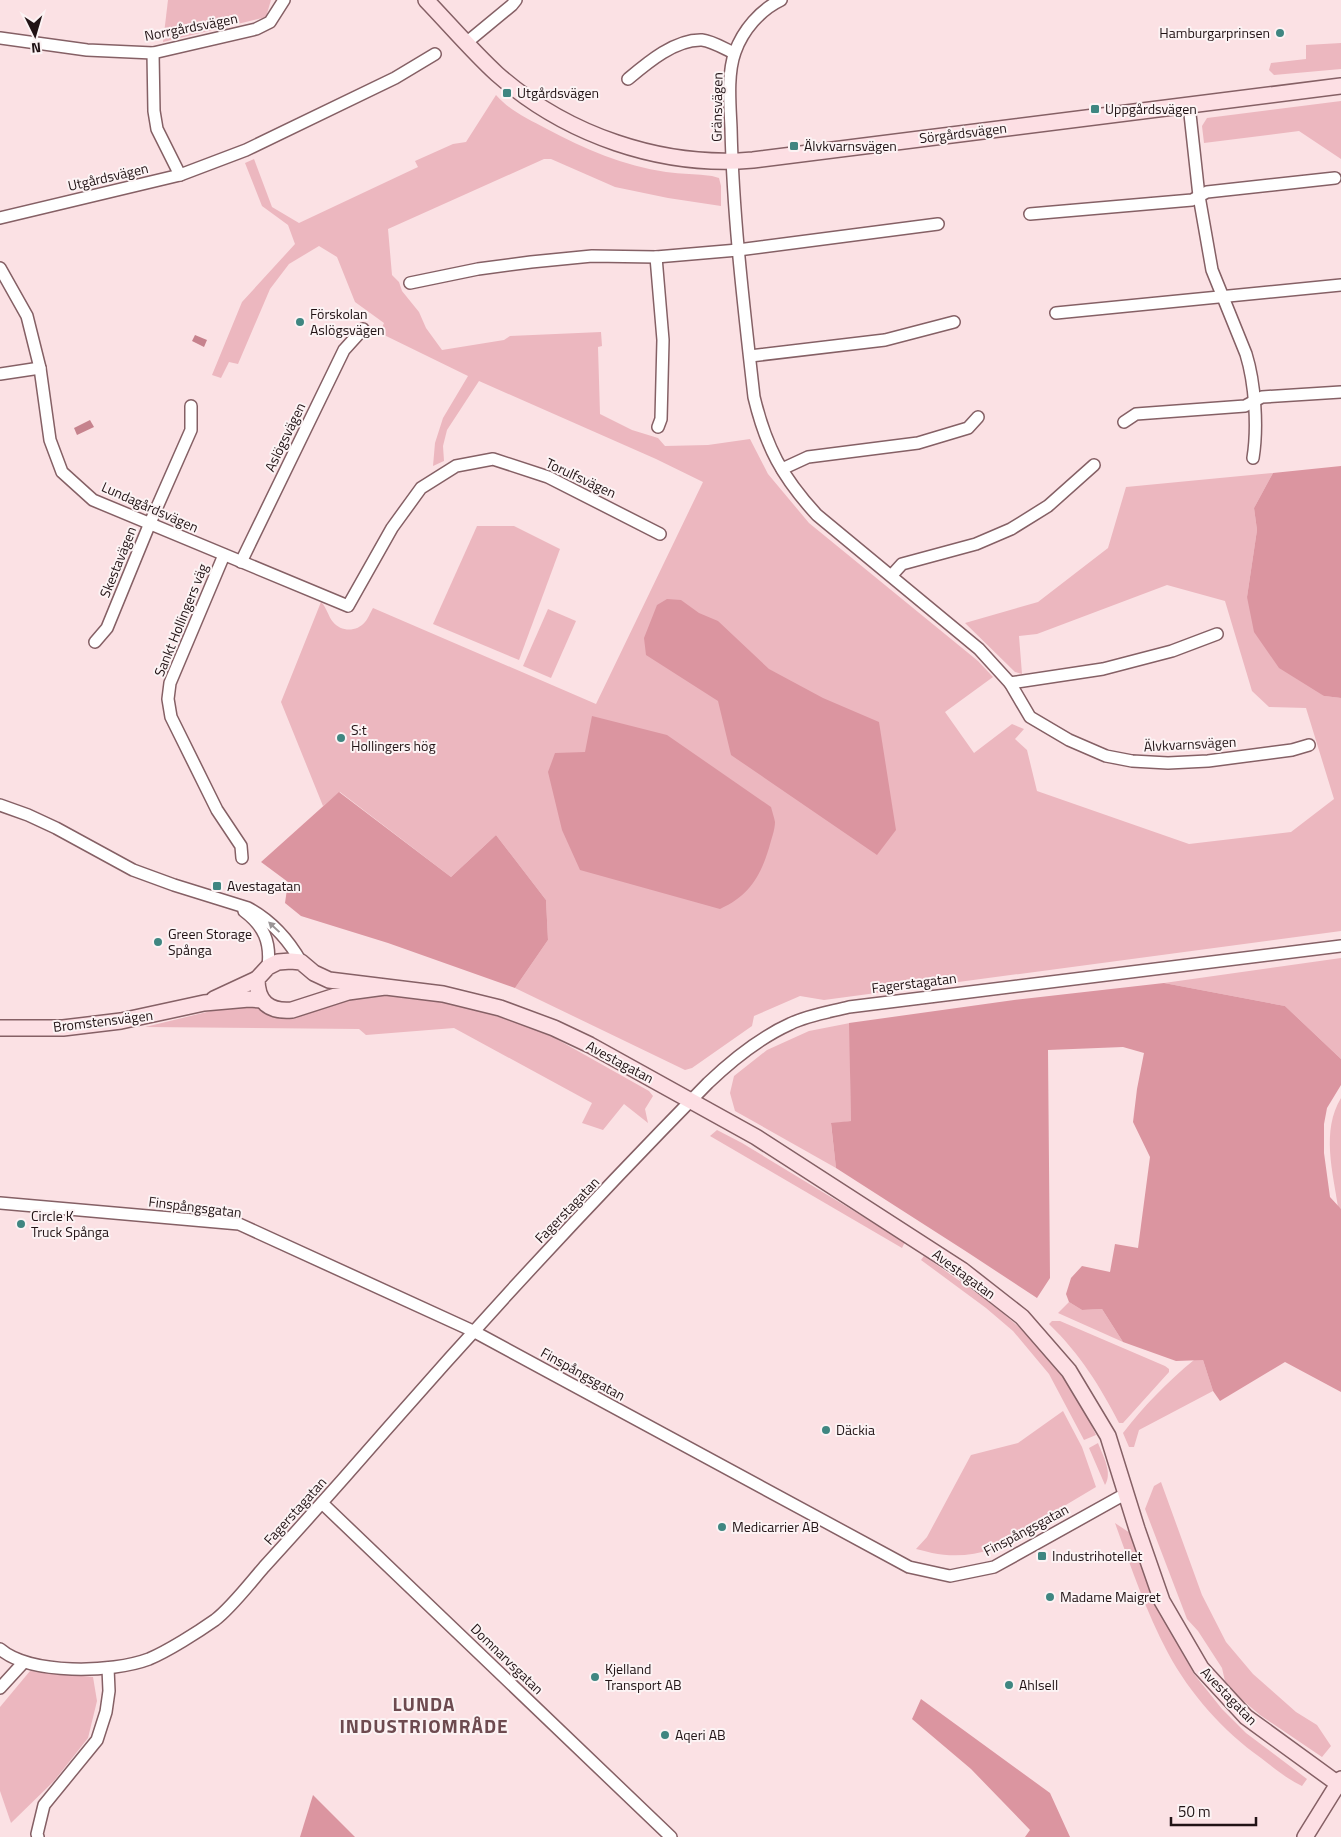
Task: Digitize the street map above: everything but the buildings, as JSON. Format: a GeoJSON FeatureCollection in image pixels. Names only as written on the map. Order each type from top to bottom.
{"type":"FeatureCollection","features":[{"type":"Feature","properties":{"kind":"street","name":"Norrgårdsvägen"},"geometry":{"type":"LineString","coordinates":[[0,38],[87,50],[153,53],[256,29],[270,22],[284,0]]}},
{"type":"Feature","properties":{"kind":"street","name":"Sörgårdsvägen"},"geometry":{"type":"LineString","coordinates":[[426,0],[498,74],[525,96],[566,122],[602,138],[640,150],[678,158],[732,162],[1341,86]]}},
{"type":"Feature","properties":{"kind":"street"},"geometry":{"type":"LineString","coordinates":[[466,43],[516,0]]}},
{"type":"Feature","properties":{"kind":"street","name":"Gränsvägen"},"geometry":{"type":"LineString","coordinates":[[732,162],[730,85],[734,53],[748,26],[771,5],[781,0]]}},
{"type":"Feature","properties":{"kind":"street"},"geometry":{"type":"LineString","coordinates":[[628,79],[651,60],[685,42],[703,40],[734,53]]}},
{"type":"Feature","properties":{"kind":"street"},"geometry":{"type":"LineString","coordinates":[[153,53],[154,111],[157,129],[180,176]]}},
{"type":"Feature","properties":{"kind":"street","name":"Utgårdsvägen"},"geometry":{"type":"LineString","coordinates":[[0,218],[180,176],[246,150],[395,78],[436,54]]}},
{"type":"Feature","properties":{"kind":"street"},"geometry":{"type":"LineString","coordinates":[[1189,105],[1199,196],[1212,270],[1250,368],[1256,438],[1253,458]]}},
{"type":"Feature","properties":{"kind":"street","name":"Älvkvarnsvägen"},"geometry":{"type":"LineString","coordinates":[[732,162],[738,250],[754,397],[761,426],[772,452],[782,469],[798,493],[817,514],[979,649],[1010,683],[1030,716],[1069,740],[1106,756],[1132,761],[1168,763],[1208,761],[1292,750],[1309,745]]}},
{"type":"Feature","properties":{"kind":"street"},"geometry":{"type":"LineString","coordinates":[[1030,214],[1192,200],[1207,192],[1335,178]]}},
{"type":"Feature","properties":{"kind":"street"},"geometry":{"type":"LineString","coordinates":[[410,283],[478,269],[531,262],[592,256],[656,257],[738,250],[938,224]]}},
{"type":"Feature","properties":{"kind":"street"},"geometry":{"type":"LineString","coordinates":[[656,257],[663,340],[661,419],[658,427]]}},
{"type":"Feature","properties":{"kind":"street","name":"Lundagårdsvägen"},"geometry":{"type":"LineString","coordinates":[[0,268],[27,316],[40,368],[50,440],[62,472],[93,500],[348,606]]}},
{"type":"Feature","properties":{"kind":"street"},"geometry":{"type":"LineString","coordinates":[[1056,313],[1341,285]]}},
{"type":"Feature","properties":{"kind":"street"},"geometry":{"type":"LineString","coordinates":[[750,356],[885,340],[954,322]]}},
{"type":"Feature","properties":{"kind":"street","name":"Aslögsvägen"},"geometry":{"type":"LineString","coordinates":[[241,562],[344,350],[362,329]]}},
{"type":"Feature","properties":{"kind":"street"},"geometry":{"type":"LineString","coordinates":[[0,374],[40,368]]}},
{"type":"Feature","properties":{"kind":"street"},"geometry":{"type":"LineString","coordinates":[[1124,422],[1136,414],[1245,406],[1262,397],[1341,392]]}},
{"type":"Feature","properties":{"kind":"street","name":"Skestavägen"},"geometry":{"type":"LineString","coordinates":[[95,642],[107,628],[191,430],[191,406]]}},
{"type":"Feature","properties":{"kind":"street"},"geometry":{"type":"LineString","coordinates":[[782,469],[808,457],[918,443],[968,428],[978,417]]}},
{"type":"Feature","properties":{"kind":"street","name":"Torulfsvägen"},"geometry":{"type":"LineString","coordinates":[[348,606],[392,528],[421,488],[456,466],[493,459],[548,477],[660,534]]}},
{"type":"Feature","properties":{"kind":"street"},"geometry":{"type":"LineString","coordinates":[[892,575],[902,564],[976,544],[1012,529],[1048,506],[1094,465]]}},
{"type":"Feature","properties":{"kind":"street","name":"Sankt Hollingers väg"},"geometry":{"type":"LineString","coordinates":[[224,555],[170,683],[168,699],[171,717],[217,810],[241,846],[242,858]]}},
{"type":"Feature","properties":{"kind":"street"},"geometry":{"type":"LineString","coordinates":[[1010,683],[1103,669],[1172,651],[1217,634]]}},
{"type":"Feature","properties":{"kind":"street","name":"Avestagatan"},"geometry":{"type":"LineString","coordinates":[[0,805],[56,828],[133,870],[248,908],[259,914],[276,928],[290,943],[301,962],[314,973],[329,980],[443,994],[493,1006],[528,1018],[590,1045],[756,1137],[962,1270],[1022,1317],[1069,1371],[1101,1423],[1108,1436],[1125,1494],[1162,1601],[1201,1668],[1246,1717],[1340,1783]]}},
{"type":"Feature","properties":{"kind":"street","name":"Avestagatan"},"geometry":{"type":"LineString","coordinates":[[237,905],[259,926],[266,937],[270,952],[268,967]]}},
{"type":"Feature","properties":{"kind":"street","name":"Fagerstagatan"},"geometry":{"type":"LineString","coordinates":[[23,1662],[66,1668],[108,1668],[149,1659],[218,1618],[322,1503],[472,1331],[691,1101],[729,1064],[771,1034],[812,1016],[849,1007],[1341,946]]}},
{"type":"Feature","properties":{"kind":"street"},"geometry":{"type":"LineString","coordinates":[[262,1000],[258,990],[258,979],[268,967],[278,962],[301,962]]}},
{"type":"Feature","properties":{"kind":"street"},"geometry":{"type":"LineString","coordinates":[[309,1005],[314,995],[316,984],[314,973]]}},
{"type":"Feature","properties":{"kind":"street","name":"Bromstensvägen"},"geometry":{"type":"LineString","coordinates":[[204,1004],[258,979]]}},
{"type":"Feature","properties":{"kind":"street","name":"Avestagatan"},"geometry":{"type":"LineString","coordinates":[[262,1000],[276,1009],[284,1010],[309,1005],[348,992],[385,987]]}},
{"type":"Feature","properties":{"kind":"street","name":"Bromstensvägen"},"geometry":{"type":"LineString","coordinates":[[0,1028],[63,1028],[120,1022],[204,1004],[250,999],[262,1000]]}},
{"type":"Feature","properties":{"kind":"street","name":"Finspångsgatan"},"geometry":{"type":"LineString","coordinates":[[0,1202],[239,1224],[472,1331],[909,1567],[950,1576],[994,1566],[1125,1494]]}},
{"type":"Feature","properties":{"kind":"street","name":"Domnarvsgatan"},"geometry":{"type":"LineString","coordinates":[[322,1503],[671,1837]]}},
{"type":"Feature","properties":{"kind":"street"},"geometry":{"type":"LineString","coordinates":[[0,1648],[8,1656],[23,1662],[0,1688]]}},
{"type":"Feature","properties":{"kind":"street"},"geometry":{"type":"LineString","coordinates":[[38,1837],[37,1834],[44,1805],[97,1740],[106,1712],[109,1691],[108,1668]]}},
{"type":"Feature","properties":{"kind":"street"},"geometry":{"type":"LineString","coordinates":[[1305,1837],[1340,1783]]}},
{"type":"Feature","properties":{"kind":"shaded area"},"geometry":{"type":"Polygon","coordinates":[[[168,0],[271,0],[266,17],[163,42],[168,0]]]}},
{"type":"Feature","properties":{"kind":"shaded area"},"geometry":{"type":"Polygon","coordinates":[[[1341,43],[1341,69],[1274,75],[1269,70],[1271,63],[1306,59],[1306,45],[1341,43]]]}},
{"type":"Feature","properties":{"kind":"shaded area"},"geometry":{"type":"Polygon","coordinates":[[[496,95],[507,106],[526,118],[605,156],[650,169],[719,178],[721,206],[615,187],[551,159],[544,159],[388,229],[392,275],[399,282],[402,291],[419,312],[426,328],[442,350],[504,340],[510,336],[601,332],[602,346],[598,347],[600,414],[632,430],[658,438],[665,446],[708,445],[750,439],[768,474],[809,523],[978,661],[993,677],[945,712],[974,753],[1012,724],[1024,729],[1015,739],[1027,750],[1037,791],[1189,844],[1291,832],[1334,799],[1306,708],[1269,707],[1252,691],[1225,601],[1167,585],[1037,634],[1019,636],[1022,674],[1015,672],[965,623],[1038,602],[1108,548],[1126,487],[1273,473],[1254,508],[1257,530],[1247,597],[1324,696],[1341,698],[1341,931],[824,1000],[800,996],[754,1016],[752,1026],[692,1068],[685,1070],[515,988],[548,940],[546,900],[496,835],[451,877],[340,792],[323,806],[281,702],[321,602],[333,622],[340,628],[349,630],[358,628],[366,621],[373,608],[596,704],[703,482],[656,459],[479,381],[447,430],[443,446],[444,461],[433,466],[435,443],[443,418],[468,376],[380,333],[384,323],[355,302],[337,257],[319,246],[289,264],[270,289],[238,364],[229,362],[221,378],[212,375],[242,302],[295,244],[288,225],[262,206],[245,163],[254,159],[272,207],[299,223],[418,167],[415,161],[453,144],[466,142],[496,95]]]}},
{"type":"Feature","properties":{"kind":"shaded area"},"geometry":{"type":"Polygon","coordinates":[[[1341,101],[1341,159],[1299,131],[1204,143],[1202,126],[1207,118],[1341,101]]]}},
{"type":"Feature","properties":{"kind":"shaded area"},"geometry":{"type":"Polygon","coordinates":[[[195,335],[207,340],[204,347],[192,341],[195,335]]]}},
{"type":"Feature","properties":{"kind":"shaded area"},"geometry":{"type":"Polygon","coordinates":[[[90,420],[94,427],[77,435],[74,428],[90,420]]]}},
{"type":"Feature","properties":{"kind":"shaded area"},"geometry":{"type":"Polygon","coordinates":[[[1341,466],[1341,698],[1324,696],[1279,668],[1254,632],[1247,597],[1257,530],[1254,508],[1273,473],[1341,466]]]}},
{"type":"Feature","properties":{"kind":"shaded area"},"geometry":{"type":"Polygon","coordinates":[[[477,526],[514,526],[560,549],[519,660],[433,624],[477,526]]]}},
{"type":"Feature","properties":{"kind":"shaded area"},"geometry":{"type":"Polygon","coordinates":[[[667,599],[681,600],[699,613],[718,621],[769,669],[823,698],[879,722],[896,830],[877,855],[731,755],[718,701],[646,655],[644,638],[657,605],[667,599]]]}},
{"type":"Feature","properties":{"kind":"shaded area"},"geometry":{"type":"Polygon","coordinates":[[[548,609],[576,621],[551,678],[523,666],[548,609]]]}},
{"type":"Feature","properties":{"kind":"shaded area"},"geometry":{"type":"Polygon","coordinates":[[[592,716],[667,735],[771,807],[775,825],[766,858],[757,877],[739,898],[720,909],[580,870],[562,830],[548,772],[555,753],[585,752],[592,716]]]}},
{"type":"Feature","properties":{"kind":"shaded area"},"geometry":{"type":"Polygon","coordinates":[[[339,792],[451,877],[496,835],[546,900],[548,940],[515,988],[388,943],[301,916],[285,903],[288,882],[261,862],[339,792]]]}},
{"type":"Feature","properties":{"kind":"shaded area"},"geometry":{"type":"Polygon","coordinates":[[[1341,958],[1341,1059],[1285,1006],[1164,983],[1341,958]]]}},
{"type":"Feature","properties":{"kind":"shaded area"},"geometry":{"type":"Polygon","coordinates":[[[1164,983],[1285,1006],[1341,1059],[1341,1085],[1327,1108],[1324,1124],[1324,1153],[1330,1197],[1341,1209],[1341,1392],[1285,1362],[1220,1401],[1213,1391],[1203,1360],[1176,1361],[1123,1342],[1102,1309],[1082,1310],[1069,1302],[1066,1294],[1071,1278],[1082,1266],[1110,1272],[1115,1244],[1138,1248],[1150,1157],[1133,1122],[1144,1053],[1123,1047],[1048,1050],[1050,1278],[1037,1298],[836,1168],[831,1123],[851,1121],[849,1023],[1014,1000],[1164,983]]]}},
{"type":"Feature","properties":{"kind":"shaded area"},"geometry":{"type":"Polygon","coordinates":[[[385,995],[429,999],[470,1008],[512,1021],[553,1037],[649,1091],[653,1096],[645,1109],[648,1123],[624,1104],[603,1130],[582,1123],[592,1103],[454,1028],[366,1035],[359,1029],[145,1027],[244,1003],[277,1017],[346,999],[385,995]]]}},
{"type":"Feature","properties":{"kind":"shaded area"},"geometry":{"type":"Polygon","coordinates":[[[850,1023],[851,1121],[831,1124],[836,1168],[735,1111],[730,1093],[734,1076],[767,1050],[809,1031],[850,1023]]]}},
{"type":"Feature","properties":{"kind":"shaded area"},"geometry":{"type":"Polygon","coordinates":[[[1341,1098],[1341,1209],[1338,1207],[1330,1152],[1330,1138],[1331,1124],[1341,1098]]]}},
{"type":"Feature","properties":{"kind":"shaded area"},"geometry":{"type":"Polygon","coordinates":[[[717,1130],[742,1143],[905,1242],[902,1248],[710,1136],[717,1130]]]}},
{"type":"Feature","properties":{"kind":"shaded area"},"geometry":{"type":"Polygon","coordinates":[[[924,1256],[988,1302],[1035,1343],[1065,1380],[1082,1407],[1096,1435],[1084,1440],[1049,1374],[1013,1331],[986,1308],[921,1260],[924,1256]]]}},
{"type":"Feature","properties":{"kind":"shaded area"},"geometry":{"type":"Polygon","coordinates":[[[1069,1302],[1082,1310],[1102,1309],[1123,1342],[1058,1313],[1069,1302]]]}},
{"type":"Feature","properties":{"kind":"shaded area"},"geometry":{"type":"Polygon","coordinates":[[[1052,1321],[1060,1321],[1165,1366],[1169,1369],[1169,1372],[1123,1423],[1119,1423],[1088,1371],[1049,1324],[1052,1321]]]}},
{"type":"Feature","properties":{"kind":"shaded area"},"geometry":{"type":"Polygon","coordinates":[[[1194,1360],[1203,1360],[1213,1391],[1139,1430],[1134,1447],[1129,1447],[1123,1433],[1156,1395],[1194,1360]]]}},
{"type":"Feature","properties":{"kind":"shaded area"},"geometry":{"type":"Polygon","coordinates":[[[1063,1411],[1082,1447],[1096,1487],[992,1549],[977,1553],[955,1555],[930,1553],[916,1549],[927,1537],[971,1455],[1018,1443],[1063,1411]]]}},
{"type":"Feature","properties":{"kind":"shaded area"},"geometry":{"type":"Polygon","coordinates":[[[1098,1443],[1108,1470],[1105,1485],[1089,1448],[1098,1443]]]}},
{"type":"Feature","properties":{"kind":"shaded area"},"geometry":{"type":"Polygon","coordinates":[[[1161,1482],[1202,1595],[1226,1642],[1253,1674],[1296,1712],[1317,1725],[1331,1746],[1322,1757],[1260,1715],[1240,1698],[1225,1681],[1222,1668],[1198,1631],[1187,1619],[1145,1509],[1154,1486],[1161,1482]]]}},
{"type":"Feature","properties":{"kind":"shaded area"},"geometry":{"type":"Polygon","coordinates":[[[1115,1523],[1130,1533],[1168,1627],[1194,1674],[1222,1709],[1246,1733],[1307,1779],[1302,1786],[1281,1773],[1234,1736],[1208,1711],[1186,1683],[1168,1653],[1153,1622],[1115,1523]]]}},
{"type":"Feature","properties":{"kind":"shaded area"},"geometry":{"type":"Polygon","coordinates":[[[30,1671],[93,1677],[97,1701],[88,1738],[54,1781],[11,1823],[0,1791],[0,1707],[30,1671]]]}},
{"type":"Feature","properties":{"kind":"shaded area"},"geometry":{"type":"Polygon","coordinates":[[[921,1699],[1050,1793],[1070,1837],[1025,1837],[1030,1830],[971,1769],[912,1719],[921,1699]]]}},
{"type":"Feature","properties":{"kind":"shaded area"},"geometry":{"type":"Polygon","coordinates":[[[313,1795],[355,1837],[300,1837],[313,1795]]]}},
{"type":"Feature","properties":{"kind":"place","name":"Hamburgarprinsen"},"geometry":{"type":"Point","coordinates":[1280,33]}},
{"type":"Feature","properties":{"kind":"place","name":"Utgårdsvägen"},"geometry":{"type":"Point","coordinates":[507,93]}},
{"type":"Feature","properties":{"kind":"place","name":"Uppgårdsvägen"},"geometry":{"type":"Point","coordinates":[1095,109]}},
{"type":"Feature","properties":{"kind":"place","name":"Älvkvarnsvägen"},"geometry":{"type":"Point","coordinates":[794,146]}},
{"type":"Feature","properties":{"kind":"place","name":"Förskolan Aslögsvägen"},"geometry":{"type":"Point","coordinates":[300,322]}},
{"type":"Feature","properties":{"kind":"place","name":"S:t Hollingers hög"},"geometry":{"type":"Point","coordinates":[341,738]}},
{"type":"Feature","properties":{"kind":"place","name":"Avestagatan"},"geometry":{"type":"Point","coordinates":[217,886]}},
{"type":"Feature","properties":{"kind":"place","name":"Green Storage Spånga"},"geometry":{"type":"Point","coordinates":[158,942]}},
{"type":"Feature","properties":{"kind":"place","name":"Circle K Truck Spånga"},"geometry":{"type":"Point","coordinates":[21,1224]}},
{"type":"Feature","properties":{"kind":"place","name":"Däckia"},"geometry":{"type":"Point","coordinates":[826,1430]}},
{"type":"Feature","properties":{"kind":"place","name":"Medicarrier AB"},"geometry":{"type":"Point","coordinates":[722,1527]}},
{"type":"Feature","properties":{"kind":"place","name":"Industrihotellet"},"geometry":{"type":"Point","coordinates":[1042,1556]}},
{"type":"Feature","properties":{"kind":"place","name":"Madame Maigret"},"geometry":{"type":"Point","coordinates":[1050,1597]}},
{"type":"Feature","properties":{"kind":"place","name":"Kjelland Transport AB"},"geometry":{"type":"Point","coordinates":[595,1677]}},
{"type":"Feature","properties":{"kind":"place","name":"Ahlsell"},"geometry":{"type":"Point","coordinates":[1009,1685]}},
{"type":"Feature","properties":{"kind":"place","name":"Aqeri AB"},"geometry":{"type":"Point","coordinates":[665,1735]}},
{"type":"Feature","properties":{"kind":"district","name":"LUNDA INDUSTRIOMRÅDE"},"geometry":{"type":"Point","coordinates":[424,1715]}}]}
